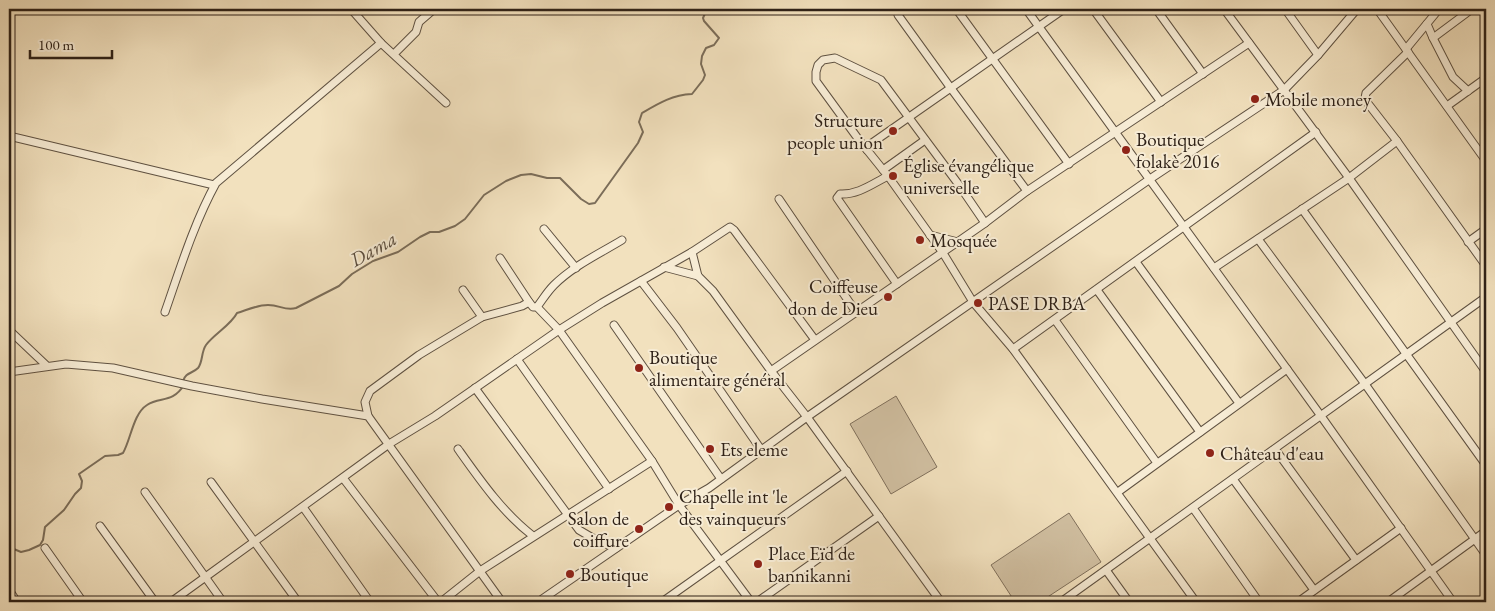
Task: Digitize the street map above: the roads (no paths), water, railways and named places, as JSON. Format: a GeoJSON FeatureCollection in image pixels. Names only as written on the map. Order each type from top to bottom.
{"type":"FeatureCollection","features":[{"type":"Feature","properties":{"kind":"street"},"geometry":{"type":"LineString","coordinates":[[351,9],[381,43],[446,103]]}},
{"type":"Feature","properties":{"kind":"street"},"geometry":{"type":"LineString","coordinates":[[394,54],[416,32],[419,22],[434,9]]}},
{"type":"Feature","properties":{"kind":"street"},"geometry":{"type":"LineString","coordinates":[[1026,9],[1184,225],[1453,602]]}},
{"type":"Feature","properties":{"kind":"street"},"geometry":{"type":"LineString","coordinates":[[867,150],[872,142],[1064,9]]}},
{"type":"Feature","properties":{"kind":"street"},"geometry":{"type":"LineString","coordinates":[[1093,9],[1161,102]]}},
{"type":"Feature","properties":{"kind":"street"},"geometry":{"type":"LineString","coordinates":[[1156,9],[1203,74]]}},
{"type":"Feature","properties":{"kind":"street"},"geometry":{"type":"LineString","coordinates":[[1224,9],[1316,132],[1486,372]]}},
{"type":"Feature","properties":{"kind":"street"},"geometry":{"type":"LineString","coordinates":[[1285,9],[1318,55]]}},
{"type":"Feature","properties":{"kind":"street"},"geometry":{"type":"LineString","coordinates":[[538,602],[679,505],[721,479],[807,417],[1150,179],[1284,90],[1318,55],[1355,9]]}},
{"type":"Feature","properties":{"kind":"street"},"geometry":{"type":"LineString","coordinates":[[1377,9],[1485,156]]}},
{"type":"Feature","properties":{"kind":"street"},"geometry":{"type":"LineString","coordinates":[[1439,9],[1407,50],[1366,93],[1365,98],[1486,266]]}},
{"type":"Feature","properties":{"kind":"street"},"geometry":{"type":"LineString","coordinates":[[1433,38],[1472,9]]}},
{"type":"Feature","properties":{"kind":"street"},"geometry":{"type":"LineString","coordinates":[[957,10],[1069,164]]}},
{"type":"Feature","properties":{"kind":"street"},"geometry":{"type":"LineString","coordinates":[[898,15],[1028,191]]}},
{"type":"Feature","properties":{"kind":"street"},"geometry":{"type":"LineString","coordinates":[[1427,24],[1453,77],[1468,91]]}},
{"type":"Feature","properties":{"kind":"street"},"geometry":{"type":"LineString","coordinates":[[771,371],[943,253],[1028,191],[1249,42]]}},
{"type":"Feature","properties":{"kind":"street"},"geometry":{"type":"LineString","coordinates":[[165,312],[190,242],[214,185],[228,171],[381,43]]}},
{"type":"Feature","properties":{"kind":"street"},"geometry":{"type":"LineString","coordinates":[[985,223],[881,80],[835,58],[823,60],[818,65],[816,81],[930,234],[973,302],[1013,349],[1196,602]]}},
{"type":"Feature","properties":{"kind":"street"},"geometry":{"type":"LineString","coordinates":[[1447,106],[1486,78]]}},
{"type":"Feature","properties":{"kind":"street"},"geometry":{"type":"LineString","coordinates":[[1013,349],[1316,132]]}},
{"type":"Feature","properties":{"kind":"street"},"geometry":{"type":"LineString","coordinates":[[9,136],[214,185]]}},
{"type":"Feature","properties":{"kind":"street"},"geometry":{"type":"LineString","coordinates":[[883,170],[925,140]]}},
{"type":"Feature","properties":{"kind":"street"},"geometry":{"type":"LineString","coordinates":[[1214,268],[1349,178],[1397,141]]}},
{"type":"Feature","properties":{"kind":"street"},"geometry":{"type":"LineString","coordinates":[[888,176],[849,195],[840,194],[837,198],[897,284]]}},
{"type":"Feature","properties":{"kind":"street"},"geometry":{"type":"LineString","coordinates":[[778,199],[856,312]]}},
{"type":"Feature","properties":{"kind":"street"},"geometry":{"type":"LineString","coordinates":[[1302,209],[1486,465]]}},
{"type":"Feature","properties":{"kind":"street"},"geometry":{"type":"LineString","coordinates":[[171,602],[389,444],[435,416],[559,330],[692,252],[730,227],[732,227],[815,340]]}},
{"type":"Feature","properties":{"kind":"street"},"geometry":{"type":"LineString","coordinates":[[1468,242],[1486,228]]}},
{"type":"Feature","properties":{"kind":"street"},"geometry":{"type":"LineString","coordinates":[[544,229],[576,268]]}},
{"type":"Feature","properties":{"kind":"street"},"geometry":{"type":"LineString","coordinates":[[930,234],[958,242]]}},
{"type":"Feature","properties":{"kind":"street"},"geometry":{"type":"LineString","coordinates":[[1258,239],[1365,384],[1486,555]]}},
{"type":"Feature","properties":{"kind":"street"},"geometry":{"type":"LineString","coordinates":[[537,306],[555,284],[576,268],[622,240]]}},
{"type":"Feature","properties":{"kind":"street"},"geometry":{"type":"LineString","coordinates":[[692,252],[698,276]]}},
{"type":"Feature","properties":{"kind":"street"},"geometry":{"type":"LineString","coordinates":[[500,258],[533,307],[537,306],[559,330],[652,461],[679,505],[751,602]]}},
{"type":"Feature","properties":{"kind":"street"},"geometry":{"type":"LineString","coordinates":[[1136,262],[1240,403]]}},
{"type":"Feature","properties":{"kind":"street"},"geometry":{"type":"LineString","coordinates":[[664,267],[698,276],[714,292],[941,602]]}},
{"type":"Feature","properties":{"kind":"street"},"geometry":{"type":"LineString","coordinates":[[640,281],[677,328],[762,450]]}},
{"type":"Feature","properties":{"kind":"street"},"geometry":{"type":"LineString","coordinates":[[463,290],[482,317]]}},
{"type":"Feature","properties":{"kind":"street"},"geometry":{"type":"LineString","coordinates":[[1097,290],[1200,432]]}},
{"type":"Feature","properties":{"kind":"street"},"geometry":{"type":"LineString","coordinates":[[1064,601],[1486,297]]}},
{"type":"Feature","properties":{"kind":"street"},"geometry":{"type":"LineString","coordinates":[[502,602],[368,416],[365,402],[370,391],[419,355],[482,317],[522,306],[529,302]]}},
{"type":"Feature","properties":{"kind":"street"},"geometry":{"type":"LineString","coordinates":[[1055,320],[1157,463]]}},
{"type":"Feature","properties":{"kind":"street"},"geometry":{"type":"LineString","coordinates":[[614,325],[721,479]]}},
{"type":"Feature","properties":{"kind":"street"},"geometry":{"type":"LineString","coordinates":[[9,330],[47,366]]}},
{"type":"Feature","properties":{"kind":"street"},"geometry":{"type":"LineString","coordinates":[[516,359],[609,489]]}},
{"type":"Feature","properties":{"kind":"street"},"geometry":{"type":"LineString","coordinates":[[9,372],[66,364],[113,368],[192,386],[368,416]]}},
{"type":"Feature","properties":{"kind":"street"},"geometry":{"type":"LineString","coordinates":[[1118,492],[1287,369]]}},
{"type":"Feature","properties":{"kind":"street"},"geometry":{"type":"LineString","coordinates":[[475,388],[579,530],[596,540],[616,548]]}},
{"type":"Feature","properties":{"kind":"street"},"geometry":{"type":"LineString","coordinates":[[458,449],[475,473],[514,519],[533,536]]}},
{"type":"Feature","properties":{"kind":"street"},"geometry":{"type":"LineString","coordinates":[[1275,449],[1356,560]]}},
{"type":"Feature","properties":{"kind":"street"},"geometry":{"type":"LineString","coordinates":[[343,478],[439,602],[480,571],[652,461]]}},
{"type":"Feature","properties":{"kind":"street"},"geometry":{"type":"LineString","coordinates":[[662,602],[846,472]]}},
{"type":"Feature","properties":{"kind":"street"},"geometry":{"type":"LineString","coordinates":[[1233,479],[1314,590]]}},
{"type":"Feature","properties":{"kind":"street"},"geometry":{"type":"LineString","coordinates":[[211,482],[298,602]]}},
{"type":"Feature","properties":{"kind":"street"},"geometry":{"type":"LineString","coordinates":[[145,492],[223,602]]}},
{"type":"Feature","properties":{"kind":"street"},"geometry":{"type":"LineString","coordinates":[[303,507],[370,602]]}},
{"type":"Feature","properties":{"kind":"street"},"geometry":{"type":"LineString","coordinates":[[1193,508],[1259,602]]}},
{"type":"Feature","properties":{"kind":"street"},"geometry":{"type":"LineString","coordinates":[[757,602],[879,516]]}},
{"type":"Feature","properties":{"kind":"street"},"geometry":{"type":"LineString","coordinates":[[100,526],[155,602]]}},
{"type":"Feature","properties":{"kind":"street"},"geometry":{"type":"LineString","coordinates":[[1298,602],[1402,528]]}},
{"type":"Feature","properties":{"kind":"street"},"geometry":{"type":"LineString","coordinates":[[1388,602],[1486,531]]}},
{"type":"Feature","properties":{"kind":"street"},"geometry":{"type":"LineString","coordinates":[[45,548],[83,602]]}},
{"type":"Feature","properties":{"kind":"street"},"geometry":{"type":"LineString","coordinates":[[1106,570],[1129,602]]}},
{"type":"Feature","properties":{"kind":"street"},"geometry":{"type":"LineString","coordinates":[[9,590],[17,602]]}},
{"type":"Feature","properties":{"kind":"waterway","name":"Dama"},"geometry":{"type":"LineString","coordinates":[[183,381],[187,375],[200,366],[206,345],[231,322],[237,313],[264,305],[289,309],[296,308],[339,286],[352,274],[373,261],[398,252],[430,232],[439,232],[455,226],[465,219],[484,195],[506,181],[521,175],[531,174],[547,178],[560,178],[581,199],[589,204],[595,203],[638,143],[643,132],[639,122],[642,113],[672,98],[692,94],[703,80],[705,75],[701,64],[702,56],[706,48],[714,45],[719,38],[704,21],[703,18],[707,9]]}},
{"type":"Feature","properties":{"kind":"waterway","name":"Dama"},"geometry":{"type":"LineString","coordinates":[[9,547],[21,552],[40,545],[43,540],[45,527],[64,510],[81,488],[82,481],[79,474],[105,456],[123,453],[135,420],[142,409],[152,402],[175,395],[184,385]]}},
{"type":"Feature","properties":{"kind":"place","name":"Mobile money"},"geometry":{"type":"Point","coordinates":[1255,99]}},
{"type":"Feature","properties":{"kind":"place","name":"Structure people union"},"geometry":{"type":"Point","coordinates":[893,131]}},
{"type":"Feature","properties":{"kind":"place","name":"Boutique folakè 2016"},"geometry":{"type":"Point","coordinates":[1126,150]}},
{"type":"Feature","properties":{"kind":"place","name":"Église évangélique universelle"},"geometry":{"type":"Point","coordinates":[893,176]}},
{"type":"Feature","properties":{"kind":"place","name":"Mosquée"},"geometry":{"type":"Point","coordinates":[920,240]}},
{"type":"Feature","properties":{"kind":"place","name":"Coiffeuse don de Dieu"},"geometry":{"type":"Point","coordinates":[888,297]}},
{"type":"Feature","properties":{"kind":"place","name":"PASE DRBA"},"geometry":{"type":"Point","coordinates":[978,303]}},
{"type":"Feature","properties":{"kind":"place","name":"Boutique alimentaire général"},"geometry":{"type":"Point","coordinates":[639,368]}},
{"type":"Feature","properties":{"kind":"place","name":"Ets eleme"},"geometry":{"type":"Point","coordinates":[710,449]}},
{"type":"Feature","properties":{"kind":"place","name":"Château d'eau"},"geometry":{"type":"Point","coordinates":[1210,453]}},
{"type":"Feature","properties":{"kind":"place","name":"Chapelle int 'le des vainqueurs"},"geometry":{"type":"Point","coordinates":[669,507]}},
{"type":"Feature","properties":{"kind":"place","name":"Salon de coiffure"},"geometry":{"type":"Point","coordinates":[639,529]}},
{"type":"Feature","properties":{"kind":"place","name":"Place Eïd de bannikanni"},"geometry":{"type":"Point","coordinates":[758,564]}},
{"type":"Feature","properties":{"kind":"place","name":"Boutique"},"geometry":{"type":"Point","coordinates":[570,574]}}]}
